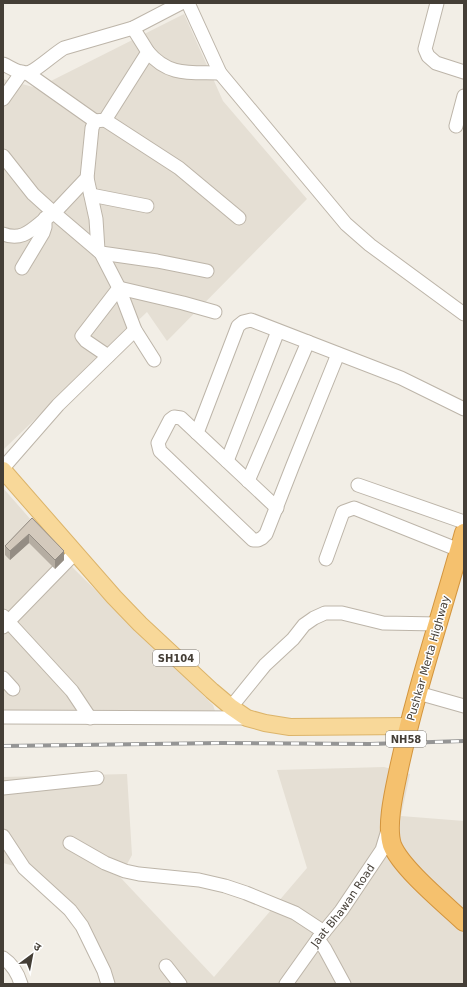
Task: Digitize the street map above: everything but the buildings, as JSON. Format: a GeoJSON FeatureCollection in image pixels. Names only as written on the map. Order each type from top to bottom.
{"type":"FeatureCollection","features":[{"type":"Feature","properties":{"kind":"highway","name":"Pushkar Merta Highway"},"geometry":{"type":"LineString","coordinates":[[462,541],[409,726],[393,797],[390,823],[392,843],[397,854],[417,878],[464,922]]}},
{"type":"Feature","properties":{"kind":"main road","name":"SH104"},"geometry":{"type":"LineString","coordinates":[[5,475],[38,518],[75,553],[140,624],[192,673],[247,718],[265,723],[290,727],[409,726]]}},
{"type":"Feature","properties":{"kind":"street"},"geometry":{"type":"LineString","coordinates":[[3,99],[24,72],[33,71],[54,53],[64,48],[133,28],[181,3]]}},
{"type":"Feature","properties":{"kind":"street"},"geometry":{"type":"LineString","coordinates":[[188,3],[220,72],[346,224],[370,245],[464,314]]}},
{"type":"Feature","properties":{"kind":"street"},"geometry":{"type":"LineString","coordinates":[[437,3],[425,49],[428,56],[436,63],[464,72]]}},
{"type":"Feature","properties":{"kind":"street"},"geometry":{"type":"LineString","coordinates":[[133,28],[148,52],[164,67],[182,72],[220,72]]}},
{"type":"Feature","properties":{"kind":"street"},"geometry":{"type":"LineString","coordinates":[[148,52],[100,120],[92,128],[87,178],[96,219],[100,252],[119,288],[135,330],[154,360]]}},
{"type":"Feature","properties":{"kind":"street"},"geometry":{"type":"LineString","coordinates":[[3,64],[24,72],[179,168],[239,218]]}},
{"type":"Feature","properties":{"kind":"street"},"geometry":{"type":"LineString","coordinates":[[456,126],[464,96]]}},
{"type":"Feature","properties":{"kind":"street"},"geometry":{"type":"LineString","coordinates":[[3,156],[49,216],[100,252],[208,271]]}},
{"type":"Feature","properties":{"kind":"street"},"geometry":{"type":"LineString","coordinates":[[3,234],[12,237],[25,234],[49,216],[87,178]]}},
{"type":"Feature","properties":{"kind":"street"},"geometry":{"type":"LineString","coordinates":[[91,195],[147,206]]}},
{"type":"Feature","properties":{"kind":"street"},"geometry":{"type":"LineString","coordinates":[[22,268],[43,232],[49,216]]}},
{"type":"Feature","properties":{"kind":"street"},"geometry":{"type":"LineString","coordinates":[[119,288],[214,312]]}},
{"type":"Feature","properties":{"kind":"street"},"geometry":{"type":"LineString","coordinates":[[108,356],[86,341],[82,336],[119,288]]}},
{"type":"Feature","properties":{"kind":"street"},"geometry":{"type":"LineString","coordinates":[[198,433],[238,326],[243,322],[251,320],[401,378],[464,409]]}},
{"type":"Feature","properties":{"kind":"street"},"geometry":{"type":"LineString","coordinates":[[5,475],[58,405],[135,330]]}},
{"type":"Feature","properties":{"kind":"street"},"geometry":{"type":"LineString","coordinates":[[227,461],[278,331]]}},
{"type":"Feature","properties":{"kind":"street"},"geometry":{"type":"LineString","coordinates":[[248,481],[308,342]]}},
{"type":"Feature","properties":{"kind":"street"},"geometry":{"type":"LineString","coordinates":[[277,508],[181,418],[174,417],[170,420],[158,443],[158,447],[163,455],[253,540],[258,540],[266,534],[277,508],[292,465],[338,354]]}},
{"type":"Feature","properties":{"kind":"street"},"geometry":{"type":"LineString","coordinates":[[358,485],[464,522]]}},
{"type":"Feature","properties":{"kind":"street"},"geometry":{"type":"LineString","coordinates":[[326,559],[343,512],[354,508],[462,541]]}},
{"type":"Feature","properties":{"kind":"street"},"geometry":{"type":"LineString","coordinates":[[75,553],[5,622],[72,691],[90,718]]}},
{"type":"Feature","properties":{"kind":"street"},"geometry":{"type":"LineString","coordinates":[[232,707],[265,665],[294,638],[304,625],[325,613],[342,613],[383,623],[438,624]]}},
{"type":"Feature","properties":{"kind":"street"},"geometry":{"type":"LineString","coordinates":[[3,678],[13,689]]}},
{"type":"Feature","properties":{"kind":"street"},"geometry":{"type":"LineString","coordinates":[[418,692],[464,706]]}},
{"type":"Feature","properties":{"kind":"street"},"geometry":{"type":"LineString","coordinates":[[3,717],[247,718]]}},
{"type":"Feature","properties":{"kind":"street"},"geometry":{"type":"LineString","coordinates":[[3,788],[97,778]]}},
{"type":"Feature","properties":{"kind":"street","name":"Jaat Bhawan Road"},"geometry":{"type":"LineString","coordinates":[[286,984],[321,935],[341,911],[382,850],[390,823]]}},
{"type":"Feature","properties":{"kind":"street"},"geometry":{"type":"LineString","coordinates":[[3,836],[24,868],[70,910],[82,926],[104,971],[108,984]]}},
{"type":"Feature","properties":{"kind":"street"},"geometry":{"type":"LineString","coordinates":[[70,843],[105,863],[125,872],[199,880],[239,891],[296,913],[321,935],[328,954],[344,984]]}},
{"type":"Feature","properties":{"kind":"street"},"geometry":{"type":"LineString","coordinates":[[3,958],[9,962],[19,977],[21,984]]}},
{"type":"Feature","properties":{"kind":"street"},"geometry":{"type":"LineString","coordinates":[[166,966],[180,984]]}},
{"type":"Feature","properties":{"kind":"shaded area"},"geometry":{"type":"Polygon","coordinates":[[[184,14],[223,101],[307,199],[167,341],[147,312],[4,449],[3,79],[37,88],[184,14]]]}},
{"type":"Feature","properties":{"kind":"shaded area"},"geometry":{"type":"Polygon","coordinates":[[[3,488],[74,569],[213,705],[216,714],[3,711],[3,488]]]}},
{"type":"Feature","properties":{"kind":"shaded area"},"geometry":{"type":"Polygon","coordinates":[[[384,767],[410,774],[401,816],[464,821],[464,984],[103,984],[80,929],[22,868],[3,863],[3,777],[127,774],[132,855],[120,877],[214,977],[307,868],[277,770],[384,767]]]}},
{"type":"Feature","properties":{"kind":"railway"},"geometry":{"type":"LineString","coordinates":[[3,746],[222,743],[370,744],[464,741]]}}]}
